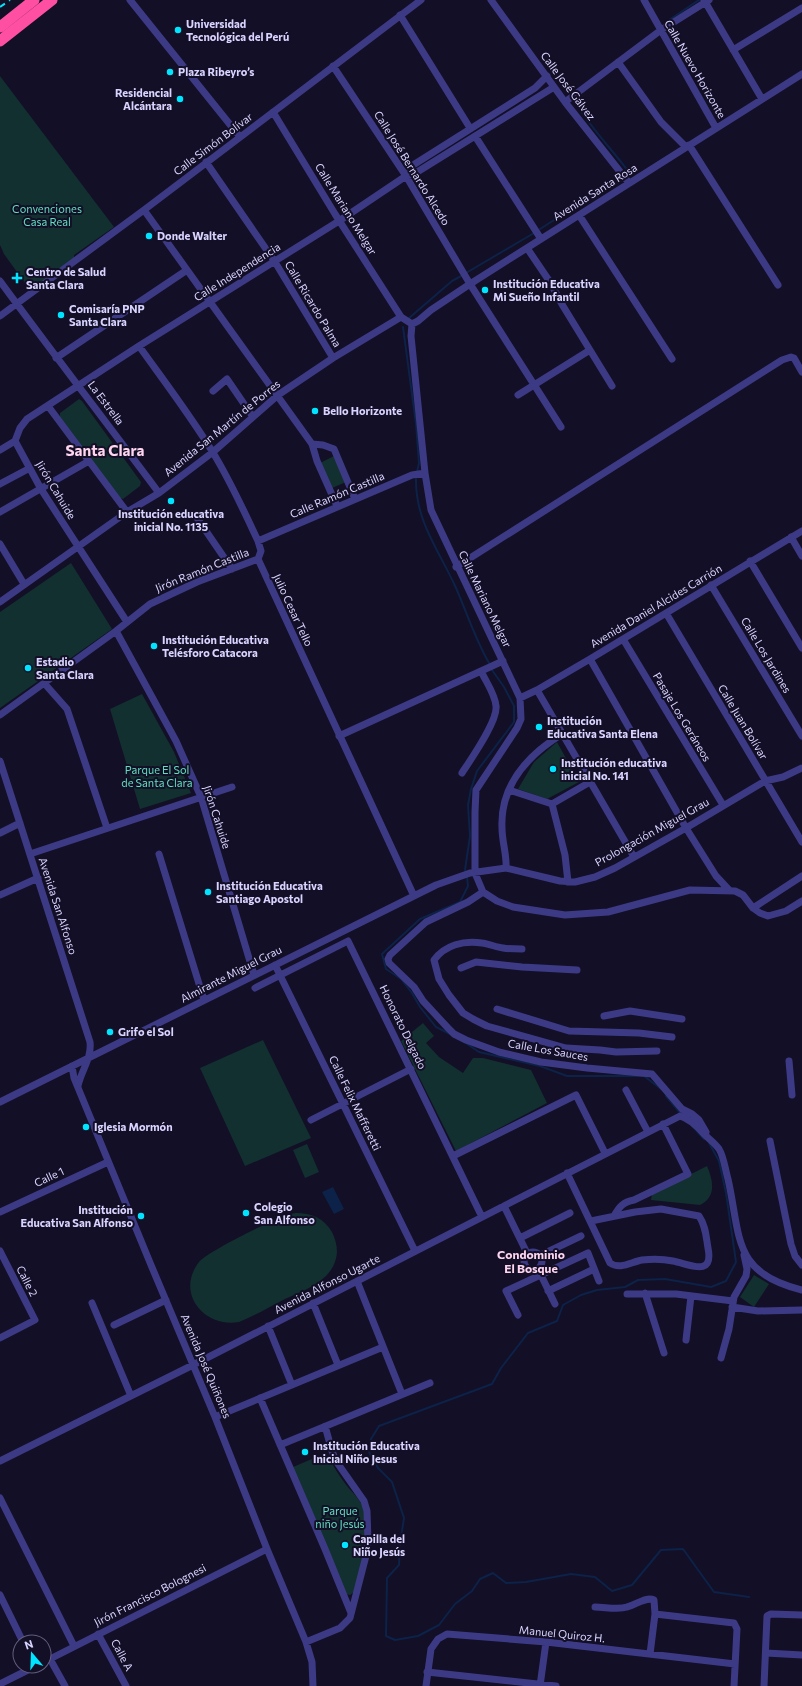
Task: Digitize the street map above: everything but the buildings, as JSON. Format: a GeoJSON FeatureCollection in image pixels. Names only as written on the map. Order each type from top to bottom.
{"type":"FeatureCollection","features":[{"type":"Feature","properties":{"kind":"highway"},"geometry":{"type":"LineString","coordinates":[[0,27],[34,0]]}},
{"type":"Feature","properties":{"kind":"highway"},"geometry":{"type":"LineString","coordinates":[[0,41],[52,0]]}},
{"type":"Feature","properties":{"kind":"street"},"geometry":{"type":"LineString","coordinates":[[130,0],[240,137]]}},
{"type":"Feature","properties":{"kind":"street","name":"Calle Simón Bolívar"},"geometry":{"type":"LineString","coordinates":[[0,316],[144,210],[420,0]]}},
{"type":"Feature","properties":{"kind":"street","name":"Calle José Gálvez"},"geometry":{"type":"LineString","coordinates":[[491,0],[565,102],[628,183]]}},
{"type":"Feature","properties":{"kind":"street","name":"Calle Nuevo Horizonte"},"geometry":{"type":"LineString","coordinates":[[644,0],[716,128]]}},
{"type":"Feature","properties":{"kind":"street"},"geometry":{"type":"LineString","coordinates":[[565,102],[661,30],[706,1],[762,99]]}},
{"type":"Feature","properties":{"kind":"street"},"geometry":{"type":"LineString","coordinates":[[733,50],[802,8]]}},
{"type":"Feature","properties":{"kind":"street"},"geometry":{"type":"LineString","coordinates":[[400,15],[470,128]]}},
{"type":"Feature","properties":{"kind":"street"},"geometry":{"type":"LineString","coordinates":[[618,62],[661,122],[688,146],[778,285]]}},
{"type":"Feature","properties":{"kind":"street","name":"Calle José Bernardo Alcedo"},"geometry":{"type":"LineString","coordinates":[[333,66],[406,176],[470,284],[561,427]]}},
{"type":"Feature","properties":{"kind":"street","name":"Avenida Santa Rosa"},"geometry":{"type":"LineString","coordinates":[[412,324],[470,284],[802,74]]}},
{"type":"Feature","properties":{"kind":"street","name":"Calle Independencia"},"geometry":{"type":"LineString","coordinates":[[406,176],[410,167],[535,88],[547,76]]}},
{"type":"Feature","properties":{"kind":"street","name":"Calle Independencia"},"geometry":{"type":"LineString","coordinates":[[78,385],[340,221],[406,176],[414,174],[554,87]]}},
{"type":"Feature","properties":{"kind":"street"},"geometry":{"type":"LineString","coordinates":[[535,88],[540,95]]}},
{"type":"Feature","properties":{"kind":"street","name":"Calle Mariano Melgar"},"geometry":{"type":"LineString","coordinates":[[273,112],[401,317]]}},
{"type":"Feature","properties":{"kind":"street"},"geometry":{"type":"LineString","coordinates":[[475,136],[541,239]]}},
{"type":"Feature","properties":{"kind":"street","name":"Calle Ricardo Palma"},"geometry":{"type":"LineString","coordinates":[[206,162],[275,262],[333,358]]}},
{"type":"Feature","properties":{"kind":"street"},"geometry":{"type":"LineString","coordinates":[[144,210],[312,444],[317,461],[337,506]]}},
{"type":"Feature","properties":{"kind":"street"},"geometry":{"type":"LineString","coordinates":[[579,215],[672,359]]}},
{"type":"Feature","properties":{"kind":"street"},"geometry":{"type":"LineString","coordinates":[[527,248],[550,282],[612,386]]}},
{"type":"Feature","properties":{"kind":"street"},"geometry":{"type":"LineString","coordinates":[[56,358],[187,270]]}},
{"type":"Feature","properties":{"kind":"street","name":"La Estrella"},"geometry":{"type":"LineString","coordinates":[[0,281],[56,358],[159,493]]}},
{"type":"Feature","properties":{"kind":"street"},"geometry":{"type":"LineString","coordinates":[[401,317],[412,324]]}},
{"type":"Feature","properties":{"kind":"street","name":"Avenida San Martín de Porres"},"geometry":{"type":"LineString","coordinates":[[0,602],[127,512],[159,493],[213,452],[278,396],[333,358],[401,317]]}},
{"type":"Feature","properties":{"kind":"street","name":"Calle Mariano Melgar"},"geometry":{"type":"LineString","coordinates":[[412,324],[411,336],[425,473],[431,510],[456,567],[520,698],[521,719],[517,728],[476,790],[475,873]]}},
{"type":"Feature","properties":{"kind":"street","name":"Julio Cesar Tello"},"geometry":{"type":"LineString","coordinates":[[139,346],[187,411],[213,452],[232,488],[258,541],[261,551],[258,559],[414,896]]}},
{"type":"Feature","properties":{"kind":"street"},"geometry":{"type":"LineString","coordinates":[[518,395],[535,386],[590,350]]}},
{"type":"Feature","properties":{"kind":"street"},"geometry":{"type":"LineString","coordinates":[[456,567],[782,360],[791,357],[794,358],[802,372]]}},
{"type":"Feature","properties":{"kind":"street"},"geometry":{"type":"LineString","coordinates":[[213,391],[227,379],[253,417]]}},
{"type":"Feature","properties":{"kind":"street"},"geometry":{"type":"LineString","coordinates":[[0,450],[15,441],[20,428],[27,419],[78,385]]}},
{"type":"Feature","properties":{"kind":"street"},"geometry":{"type":"LineString","coordinates":[[48,406],[127,512]]}},
{"type":"Feature","properties":{"kind":"street","name":"Jirón Cahuide"},"geometry":{"type":"LineString","coordinates":[[15,441],[41,489],[127,622]]}},
{"type":"Feature","properties":{"kind":"street"},"geometry":{"type":"LineString","coordinates":[[312,444],[323,445],[334,449],[355,499]]}},
{"type":"Feature","properties":{"kind":"street"},"geometry":{"type":"LineString","coordinates":[[0,512],[89,461]]}},
{"type":"Feature","properties":{"kind":"street"},"geometry":{"type":"LineString","coordinates":[[0,484],[30,468]]}},
{"type":"Feature","properties":{"kind":"street","name":"Calle Ramón Castilla"},"geometry":{"type":"LineString","coordinates":[[258,541],[412,475],[425,473]]}},
{"type":"Feature","properties":{"kind":"street"},"geometry":{"type":"LineString","coordinates":[[196,515],[232,569]]}},
{"type":"Feature","properties":{"kind":"street","name":"Avenida Daniel Alcides Carrión"},"geometry":{"type":"LineString","coordinates":[[520,698],[537,690],[590,659],[802,531]]}},
{"type":"Feature","properties":{"kind":"street"},"geometry":{"type":"LineString","coordinates":[[791,537],[802,556]]}},
{"type":"Feature","properties":{"kind":"street"},"geometry":{"type":"LineString","coordinates":[[0,544],[24,584]]}},
{"type":"Feature","properties":{"kind":"street","name":"Jirón Ramón Castilla"},"geometry":{"type":"LineString","coordinates":[[0,715],[116,631],[150,604],[197,582],[258,559]]}},
{"type":"Feature","properties":{"kind":"street"},"geometry":{"type":"LineString","coordinates":[[750,561],[802,648]]}},
{"type":"Feature","properties":{"kind":"street","name":"Calle Los Jardines"},"geometry":{"type":"LineString","coordinates":[[711,585],[802,736]]}},
{"type":"Feature","properties":{"kind":"street","name":"Calle Juan Bolívar"},"geometry":{"type":"LineString","coordinates":[[666,613],[802,842]]}},
{"type":"Feature","properties":{"kind":"street","name":"Jirón Cahuide"},"geometry":{"type":"LineString","coordinates":[[116,631],[176,741],[201,797],[254,975]]}},
{"type":"Feature","properties":{"kind":"street","name":"Pasaje Los Geráneos"},"geometry":{"type":"LineString","coordinates":[[623,639],[723,805]]}},
{"type":"Feature","properties":{"kind":"street"},"geometry":{"type":"LineString","coordinates":[[590,659],[686,828],[716,876],[729,890]]}},
{"type":"Feature","properties":{"kind":"street"},"geometry":{"type":"LineString","coordinates":[[339,736],[503,661]]}},
{"type":"Feature","properties":{"kind":"street"},"geometry":{"type":"LineString","coordinates":[[462,773],[482,742],[496,715],[496,706],[481,671]]}},
{"type":"Feature","properties":{"kind":"street"},"geometry":{"type":"LineString","coordinates":[[44,683],[67,709],[107,828]]}},
{"type":"Feature","properties":{"kind":"street"},"geometry":{"type":"LineString","coordinates":[[537,690],[634,857]]}},
{"type":"Feature","properties":{"kind":"street"},"geometry":{"type":"LineString","coordinates":[[506,868],[502,828],[504,803],[509,790],[517,773],[544,745],[562,734]]}},
{"type":"Feature","properties":{"kind":"street","name":"Avenida San Alfonso"},"geometry":{"type":"LineString","coordinates":[[0,761],[90,1042],[91,1050],[89,1058]]}},
{"type":"Feature","properties":{"kind":"street","name":"Prolongación Miguel Grau"},"geometry":{"type":"LineString","coordinates":[[506,868],[568,882],[595,876],[615,868],[765,781],[783,777],[802,768]]}},
{"type":"Feature","properties":{"kind":"street"},"geometry":{"type":"LineString","coordinates":[[509,790],[552,804],[590,782]]}},
{"type":"Feature","properties":{"kind":"street"},"geometry":{"type":"LineString","coordinates":[[30,854],[232,787]]}},
{"type":"Feature","properties":{"kind":"street"},"geometry":{"type":"LineString","coordinates":[[552,804],[565,855],[568,882]]}},
{"type":"Feature","properties":{"kind":"street"},"geometry":{"type":"LineString","coordinates":[[0,833],[20,823]]}},
{"type":"Feature","properties":{"kind":"street"},"geometry":{"type":"LineString","coordinates":[[158,854],[204,1000]]}},
{"type":"Feature","properties":{"kind":"street","name":"Almirante Miguel Grau"},"geometry":{"type":"LineString","coordinates":[[0,1102],[414,896],[456,877],[506,868]]}},
{"type":"Feature","properties":{"kind":"street"},"geometry":{"type":"LineString","coordinates":[[475,873],[483,892],[497,901],[513,906],[565,915],[614,910],[690,890],[736,891],[743,895],[753,908],[768,916],[786,911],[802,901]]}},
{"type":"Feature","properties":{"kind":"street"},"geometry":{"type":"LineString","coordinates":[[753,908],[802,876]]}},
{"type":"Feature","properties":{"kind":"street"},"geometry":{"type":"LineString","coordinates":[[0,895],[38,878]]}},
{"type":"Feature","properties":{"kind":"street","name":"Calle Los Sauces"},"geometry":{"type":"LineString","coordinates":[[483,892],[468,902],[426,922],[390,955],[388,959],[389,964],[414,987],[423,1002],[454,1034],[499,1052],[556,1064],[652,1074],[682,1109],[692,1114],[699,1120],[708,1138]]}},
{"type":"Feature","properties":{"kind":"street","name":"Honorato Delgado"},"geometry":{"type":"LineString","coordinates":[[255,988],[348,940],[482,1216]]}},
{"type":"Feature","properties":{"kind":"street"},"geometry":{"type":"LineString","coordinates":[[522,949],[503,948],[470,941],[450,946],[437,955],[434,960],[439,979],[449,995],[463,1012],[472,1020],[487,1026],[566,1048],[616,1052],[657,1051]]}},
{"type":"Feature","properties":{"kind":"street"},"geometry":{"type":"LineString","coordinates":[[460,968],[476,962],[522,967],[577,970]]}},
{"type":"Feature","properties":{"kind":"street","name":"Calle Felix Mafferetti"},"geometry":{"type":"LineString","coordinates":[[275,965],[416,1251]]}},
{"type":"Feature","properties":{"kind":"street"},"geometry":{"type":"LineString","coordinates":[[497,1009],[569,1030],[639,1033],[672,1037]]}},
{"type":"Feature","properties":{"kind":"street"},"geometry":{"type":"LineString","coordinates":[[604,1016],[630,1011],[682,1019]]}},
{"type":"Feature","properties":{"kind":"street"},"geometry":{"type":"LineString","coordinates":[[78,1086],[89,1058]]}},
{"type":"Feature","properties":{"kind":"street"},"geometry":{"type":"LineString","coordinates":[[789,1061],[792,1095]]}},
{"type":"Feature","properties":{"kind":"street","name":"Avenida José Quiñones"},"geometry":{"type":"LineString","coordinates":[[72,1066],[78,1086],[108,1162],[194,1365],[267,1549],[306,1642],[312,1662],[313,1686]]}},
{"type":"Feature","properties":{"kind":"street"},"geometry":{"type":"LineString","coordinates":[[311,1120],[344,1105],[411,1069]]}},
{"type":"Feature","properties":{"kind":"street"},"geometry":{"type":"LineString","coordinates":[[626,1090],[648,1132]]}},
{"type":"Feature","properties":{"kind":"street"},"geometry":{"type":"LineString","coordinates":[[453,1156],[576,1095],[605,1154]]}},
{"type":"Feature","properties":{"kind":"street","name":"Avenida Alfonso Ugarte"},"geometry":{"type":"LineString","coordinates":[[0,1461],[194,1365],[482,1216],[680,1116],[688,1118],[708,1138]]}},
{"type":"Feature","properties":{"kind":"street"},"geometry":{"type":"LineString","coordinates":[[614,1216],[618,1208],[626,1202],[634,1200],[688,1174],[663,1124]]}},
{"type":"Feature","properties":{"kind":"street"},"geometry":{"type":"LineString","coordinates":[[708,1138],[719,1149],[722,1156],[736,1226],[747,1269],[746,1276],[732,1304],[729,1329],[721,1358]]}},
{"type":"Feature","properties":{"kind":"street"},"geometry":{"type":"LineString","coordinates":[[770,1141],[791,1244],[795,1256],[802,1265]]}},
{"type":"Feature","properties":{"kind":"street","name":"Calle 1"},"geometry":{"type":"LineString","coordinates":[[0,1212],[108,1162]]}},
{"type":"Feature","properties":{"kind":"street"},"geometry":{"type":"LineString","coordinates":[[568,1173],[610,1263],[614,1266],[620,1266],[641,1260],[655,1260],[673,1261],[696,1268],[708,1263],[710,1258],[704,1223],[699,1216],[661,1209],[591,1221]]}},
{"type":"Feature","properties":{"kind":"street"},"geometry":{"type":"LineString","coordinates":[[504,1206],[527,1253]]}},
{"type":"Feature","properties":{"kind":"street"},"geometry":{"type":"LineString","coordinates":[[520,1238],[570,1213]]}},
{"type":"Feature","properties":{"kind":"street"},"geometry":{"type":"LineString","coordinates":[[541,1255],[581,1236]]}},
{"type":"Feature","properties":{"kind":"street","name":"Calle 2"},"geometry":{"type":"LineString","coordinates":[[0,1251],[35,1320],[0,1338]]}},
{"type":"Feature","properties":{"kind":"street"},"geometry":{"type":"LineString","coordinates":[[527,1253],[536,1252],[541,1255]]}},
{"type":"Feature","properties":{"kind":"street"},"geometry":{"type":"LineString","coordinates":[[743,1252],[751,1262],[770,1279],[785,1286],[802,1290]]}},
{"type":"Feature","properties":{"kind":"street"},"geometry":{"type":"LineString","coordinates":[[527,1253],[523,1261],[526,1267],[539,1272]]}},
{"type":"Feature","properties":{"kind":"street"},"geometry":{"type":"LineString","coordinates":[[518,1315],[506,1291],[539,1272],[588,1253],[599,1281]]}},
{"type":"Feature","properties":{"kind":"street"},"geometry":{"type":"LineString","coordinates":[[541,1255],[542,1261],[539,1272],[555,1304]]}},
{"type":"Feature","properties":{"kind":"street"},"geometry":{"type":"LineString","coordinates":[[548,1291],[594,1269]]}},
{"type":"Feature","properties":{"kind":"street"},"geometry":{"type":"LineString","coordinates":[[357,1281],[402,1394]]}},
{"type":"Feature","properties":{"kind":"street"},"geometry":{"type":"LineString","coordinates":[[627,1294],[645,1293],[691,1296],[758,1311],[802,1310]]}},
{"type":"Feature","properties":{"kind":"street"},"geometry":{"type":"LineString","coordinates":[[645,1293],[664,1353]]}},
{"type":"Feature","properties":{"kind":"street"},"geometry":{"type":"LineString","coordinates":[[686,1340],[691,1296]]}},
{"type":"Feature","properties":{"kind":"street"},"geometry":{"type":"LineString","coordinates":[[114,1325],[166,1300]]}},
{"type":"Feature","properties":{"kind":"street"},"geometry":{"type":"LineString","coordinates":[[92,1303],[131,1396]]}},
{"type":"Feature","properties":{"kind":"street"},"geometry":{"type":"LineString","coordinates":[[313,1303],[338,1365]]}},
{"type":"Feature","properties":{"kind":"street"},"geometry":{"type":"LineString","coordinates":[[268,1326],[292,1384]]}},
{"type":"Feature","properties":{"kind":"street"},"geometry":{"type":"LineString","coordinates":[[215,1417],[383,1347]]}},
{"type":"Feature","properties":{"kind":"street"},"geometry":{"type":"LineString","coordinates":[[280,1445],[430,1383]]}},
{"type":"Feature","properties":{"kind":"street"},"geometry":{"type":"LineString","coordinates":[[260,1398],[326,1549],[351,1613]]}},
{"type":"Feature","properties":{"kind":"street"},"geometry":{"type":"LineString","coordinates":[[306,1642],[340,1628],[345,1624],[351,1613],[367,1552],[369,1526],[367,1511],[359,1493],[336,1461],[325,1426]]}},
{"type":"Feature","properties":{"kind":"street"},"geometry":{"type":"LineString","coordinates":[[0,1498],[74,1646]]}},
{"type":"Feature","properties":{"kind":"street","name":"Jirón Francisco Bolognesi"},"geometry":{"type":"LineString","coordinates":[[52,1657],[267,1549]]}},
{"type":"Feature","properties":{"kind":"street"},"geometry":{"type":"LineString","coordinates":[[0,1595],[19,1634]]}},
{"type":"Feature","properties":{"kind":"street"},"geometry":{"type":"LineString","coordinates":[[595,1607],[626,1608],[641,1601],[651,1599],[654,1600],[656,1604],[650,1654]]}},
{"type":"Feature","properties":{"kind":"street"},"geometry":{"type":"LineString","coordinates":[[655,1614],[734,1623],[737,1629],[734,1686]]}},
{"type":"Feature","properties":{"kind":"street"},"geometry":{"type":"LineString","coordinates":[[764,1686],[767,1616],[771,1614],[802,1615]]}},
{"type":"Feature","properties":{"kind":"street","name":"Calle A"},"geometry":{"type":"LineString","coordinates":[[98,1634],[126,1686]]}},
{"type":"Feature","properties":{"kind":"street","name":"Manuel Quiroz H."},"geometry":{"type":"LineString","coordinates":[[426,1686],[431,1649],[438,1639],[447,1634],[546,1642],[734,1664]]}},
{"type":"Feature","properties":{"kind":"street"},"geometry":{"type":"LineString","coordinates":[[540,1685],[546,1642]]}},
{"type":"Feature","properties":{"kind":"street"},"geometry":{"type":"LineString","coordinates":[[766,1653],[802,1655]]}},
{"type":"Feature","properties":{"kind":"street"},"geometry":{"type":"LineString","coordinates":[[52,1667],[65,1686]]}},
{"type":"Feature","properties":{"kind":"street"},"geometry":{"type":"LineString","coordinates":[[427,1672],[556,1686]]}},
{"type":"Feature","properties":{"kind":"street"},"geometry":{"type":"LineString","coordinates":[[0,1684],[19,1674]]}},
{"type":"Feature","properties":{"kind":"green space","name":"Convenciones Casa Real"},"geometry":{"type":"Polygon","coordinates":[[[0,76],[114,227],[74,255],[74,258],[30,290],[4,254],[0,245],[0,76]]]}},
{"type":"Feature","properties":{"kind":"green space"},"geometry":{"type":"Polygon","coordinates":[[[79,399],[82,401],[141,482],[140,486],[123,499],[120,498],[60,417],[60,413],[79,399]]]}},
{"type":"Feature","properties":{"kind":"green space"},"geometry":{"type":"Polygon","coordinates":[[[334,456],[346,482],[332,488],[320,463],[334,456]]]}},
{"type":"Feature","properties":{"kind":"green space","name":"Estadio Santa Clara"},"geometry":{"type":"Polygon","coordinates":[[[71,563],[112,629],[0,708],[0,612],[71,563]]]}},
{"type":"Feature","properties":{"kind":"green space","name":"Parque El Sol de Santa Clara"},"geometry":{"type":"Polygon","coordinates":[[[142,694],[174,752],[191,793],[140,809],[110,709],[142,694]]]}},
{"type":"Feature","properties":{"kind":"green space"},"geometry":{"type":"Polygon","coordinates":[[[557,742],[579,782],[547,799],[518,789],[534,762],[557,742]]]}},
{"type":"Feature","properties":{"kind":"green space"},"geometry":{"type":"Polygon","coordinates":[[[423,1023],[434,1036],[426,1043],[439,1057],[463,1073],[473,1058],[483,1058],[531,1070],[547,1103],[456,1151],[401,1041],[423,1023]]]}},
{"type":"Feature","properties":{"kind":"green space"},"geometry":{"type":"Polygon","coordinates":[[[263,1040],[311,1138],[245,1166],[200,1068],[263,1040]]]}},
{"type":"Feature","properties":{"kind":"green space"},"geometry":{"type":"Polygon","coordinates":[[[307,1144],[319,1172],[305,1178],[293,1150],[307,1144]]]}},
{"type":"Feature","properties":{"kind":"green space"},"geometry":{"type":"Polygon","coordinates":[[[707,1166],[711,1177],[712,1188],[709,1198],[705,1202],[700,1205],[651,1200],[652,1194],[707,1166]]]}},
{"type":"Feature","properties":{"kind":"green space"},"geometry":{"type":"Polygon","coordinates":[[[296,1213],[317,1217],[329,1227],[333,1234],[337,1252],[335,1262],[325,1277],[309,1288],[239,1322],[215,1320],[205,1314],[197,1306],[192,1296],[190,1285],[192,1274],[199,1262],[216,1250],[245,1234],[275,1220],[296,1213]]]}},
{"type":"Feature","properties":{"kind":"green space"},"geometry":{"type":"Polygon","coordinates":[[[754,1275],[769,1284],[754,1307],[740,1297],[754,1275]]]}},
{"type":"Feature","properties":{"kind":"green space","name":"Parque niño Jesús"},"geometry":{"type":"Polygon","coordinates":[[[326,1453],[341,1479],[360,1501],[364,1509],[366,1519],[366,1540],[362,1562],[354,1592],[350,1595],[345,1594],[293,1467],[326,1453]]]}},
{"type":"Feature","properties":{"kind":"water"},"geometry":{"type":"Polygon","coordinates":[[[333,1187],[344,1209],[334,1214],[322,1192],[333,1187]]]}},
{"type":"Feature","properties":{"kind":"waterway"},"geometry":{"type":"LineString","coordinates":[[664,25],[699,0]]}},
{"type":"Feature","properties":{"kind":"waterway"},"geometry":{"type":"LineString","coordinates":[[576,97],[575,101],[581,111],[631,175],[627,177]]}},
{"type":"Feature","properties":{"kind":"waterway"},"geometry":{"type":"LineString","coordinates":[[540,229],[624,179]]}},
{"type":"Feature","properties":{"kind":"waterway"},"geometry":{"type":"LineString","coordinates":[[466,273],[534,233]]}},
{"type":"Feature","properties":{"kind":"waterway"},"geometry":{"type":"LineString","coordinates":[[408,319],[452,281],[463,275]]}},
{"type":"Feature","properties":{"kind":"waterway"},"geometry":{"type":"LineString","coordinates":[[403,327],[416,424],[419,463],[417,472]]}},
{"type":"Feature","properties":{"kind":"waterway"},"geometry":{"type":"LineString","coordinates":[[416,478],[419,508],[429,535],[456,588],[475,635],[489,663]]}},
{"type":"Feature","properties":{"kind":"waterway"},"geometry":{"type":"LineString","coordinates":[[465,870],[470,836],[468,805],[471,789],[477,771],[514,722],[514,706],[504,687],[492,670]]}},
{"type":"Feature","properties":{"kind":"waterway"},"geometry":{"type":"LineString","coordinates":[[450,1034],[436,1027],[401,979],[386,969],[382,954],[420,919],[460,902],[468,886],[467,877]]}},
{"type":"Feature","properties":{"kind":"waterway"},"geometry":{"type":"LineString","coordinates":[[464,1042],[479,1052],[540,1066],[567,1076],[644,1076],[661,1089]]}},
{"type":"Feature","properties":{"kind":"waterway"},"geometry":{"type":"LineString","coordinates":[[666,1096],[681,1114]]}},
{"type":"Feature","properties":{"kind":"waterway"},"geometry":{"type":"LineString","coordinates":[[692,1126],[704,1139]]}},
{"type":"Feature","properties":{"kind":"waterway"},"geometry":{"type":"LineString","coordinates":[[709,1143],[719,1161],[726,1193],[736,1262],[726,1281],[711,1287],[665,1279],[638,1280],[625,1287],[597,1290],[581,1295],[563,1305],[557,1321],[528,1333],[501,1368],[492,1384],[379,1426],[371,1439],[369,1452],[378,1468],[392,1482],[404,1518],[400,1544],[399,1565],[387,1578],[386,1636],[395,1640],[418,1636],[439,1625],[455,1604],[472,1591],[480,1579],[493,1573],[506,1583],[526,1582],[571,1574],[595,1577],[612,1591],[632,1585],[661,1550],[683,1549],[714,1592],[749,1597]]}},
{"type":"Feature","properties":{"kind":"railway"},"geometry":{"type":"LineString","coordinates":[[0,7],[10,0]]}},
{"type":"Feature","properties":{"kind":"place","name":"Universidad Tecnológica del Perú"},"geometry":{"type":"Point","coordinates":[178,30]}},
{"type":"Feature","properties":{"kind":"place","name":"Plaza Ribeyro’s"},"geometry":{"type":"Point","coordinates":[170,72]}},
{"type":"Feature","properties":{"kind":"place","name":"Residencial Alcántara"},"geometry":{"type":"Point","coordinates":[180,99]}},
{"type":"Feature","properties":{"kind":"place","name":"Donde Walter"},"geometry":{"type":"Point","coordinates":[149,236]}},
{"type":"Feature","properties":{"kind":"place","name":"Centro de Salud Santa Clara"},"geometry":{"type":"Point","coordinates":[17,278]}},
{"type":"Feature","properties":{"kind":"place","name":"Institución Educativa Mi Sueño Infantil"},"geometry":{"type":"Point","coordinates":[485,290]}},
{"type":"Feature","properties":{"kind":"place","name":"Comisaría PNP Santa Clara"},"geometry":{"type":"Point","coordinates":[61,315]}},
{"type":"Feature","properties":{"kind":"place","name":"Bello Horizonte"},"geometry":{"type":"Point","coordinates":[315,411]}},
{"type":"Feature","properties":{"kind":"place","name":"Institución educativa inicial No. 1135"},"geometry":{"type":"Point","coordinates":[171,501]}},
{"type":"Feature","properties":{"kind":"place","name":"Institución Educativa Telésforo Catacora"},"geometry":{"type":"Point","coordinates":[154,646]}},
{"type":"Feature","properties":{"kind":"place","name":"Estadio Santa Clara"},"geometry":{"type":"Point","coordinates":[28,668]}},
{"type":"Feature","properties":{"kind":"place","name":"Institución Educativa Santa Elena"},"geometry":{"type":"Point","coordinates":[539,727]}},
{"type":"Feature","properties":{"kind":"place","name":"Institución educativa inicial No. 141"},"geometry":{"type":"Point","coordinates":[553,769]}},
{"type":"Feature","properties":{"kind":"place","name":"Institución Educativa Santiago Apostol"},"geometry":{"type":"Point","coordinates":[208,892]}},
{"type":"Feature","properties":{"kind":"place","name":"Grifo el Sol"},"geometry":{"type":"Point","coordinates":[110,1032]}},
{"type":"Feature","properties":{"kind":"place","name":"Iglesia Mormón"},"geometry":{"type":"Point","coordinates":[86,1127]}},
{"type":"Feature","properties":{"kind":"place","name":"Colegio San Alfonso"},"geometry":{"type":"Point","coordinates":[246,1213]}},
{"type":"Feature","properties":{"kind":"place","name":"Institución Educativa San Alfonso"},"geometry":{"type":"Point","coordinates":[141,1216]}},
{"type":"Feature","properties":{"kind":"place","name":"Institución Educativa Inicial Niño Jesus"},"geometry":{"type":"Point","coordinates":[305,1452]}},
{"type":"Feature","properties":{"kind":"place","name":"Capilla del Niño Jesús"},"geometry":{"type":"Point","coordinates":[345,1545]}},
{"type":"Feature","properties":{"kind":"district","name":"Santa Clara"},"geometry":{"type":"Point","coordinates":[105,451]}},
{"type":"Feature","properties":{"kind":"district","name":"Condominio El Bosque"},"geometry":{"type":"Point","coordinates":[531,1262]}}]}
